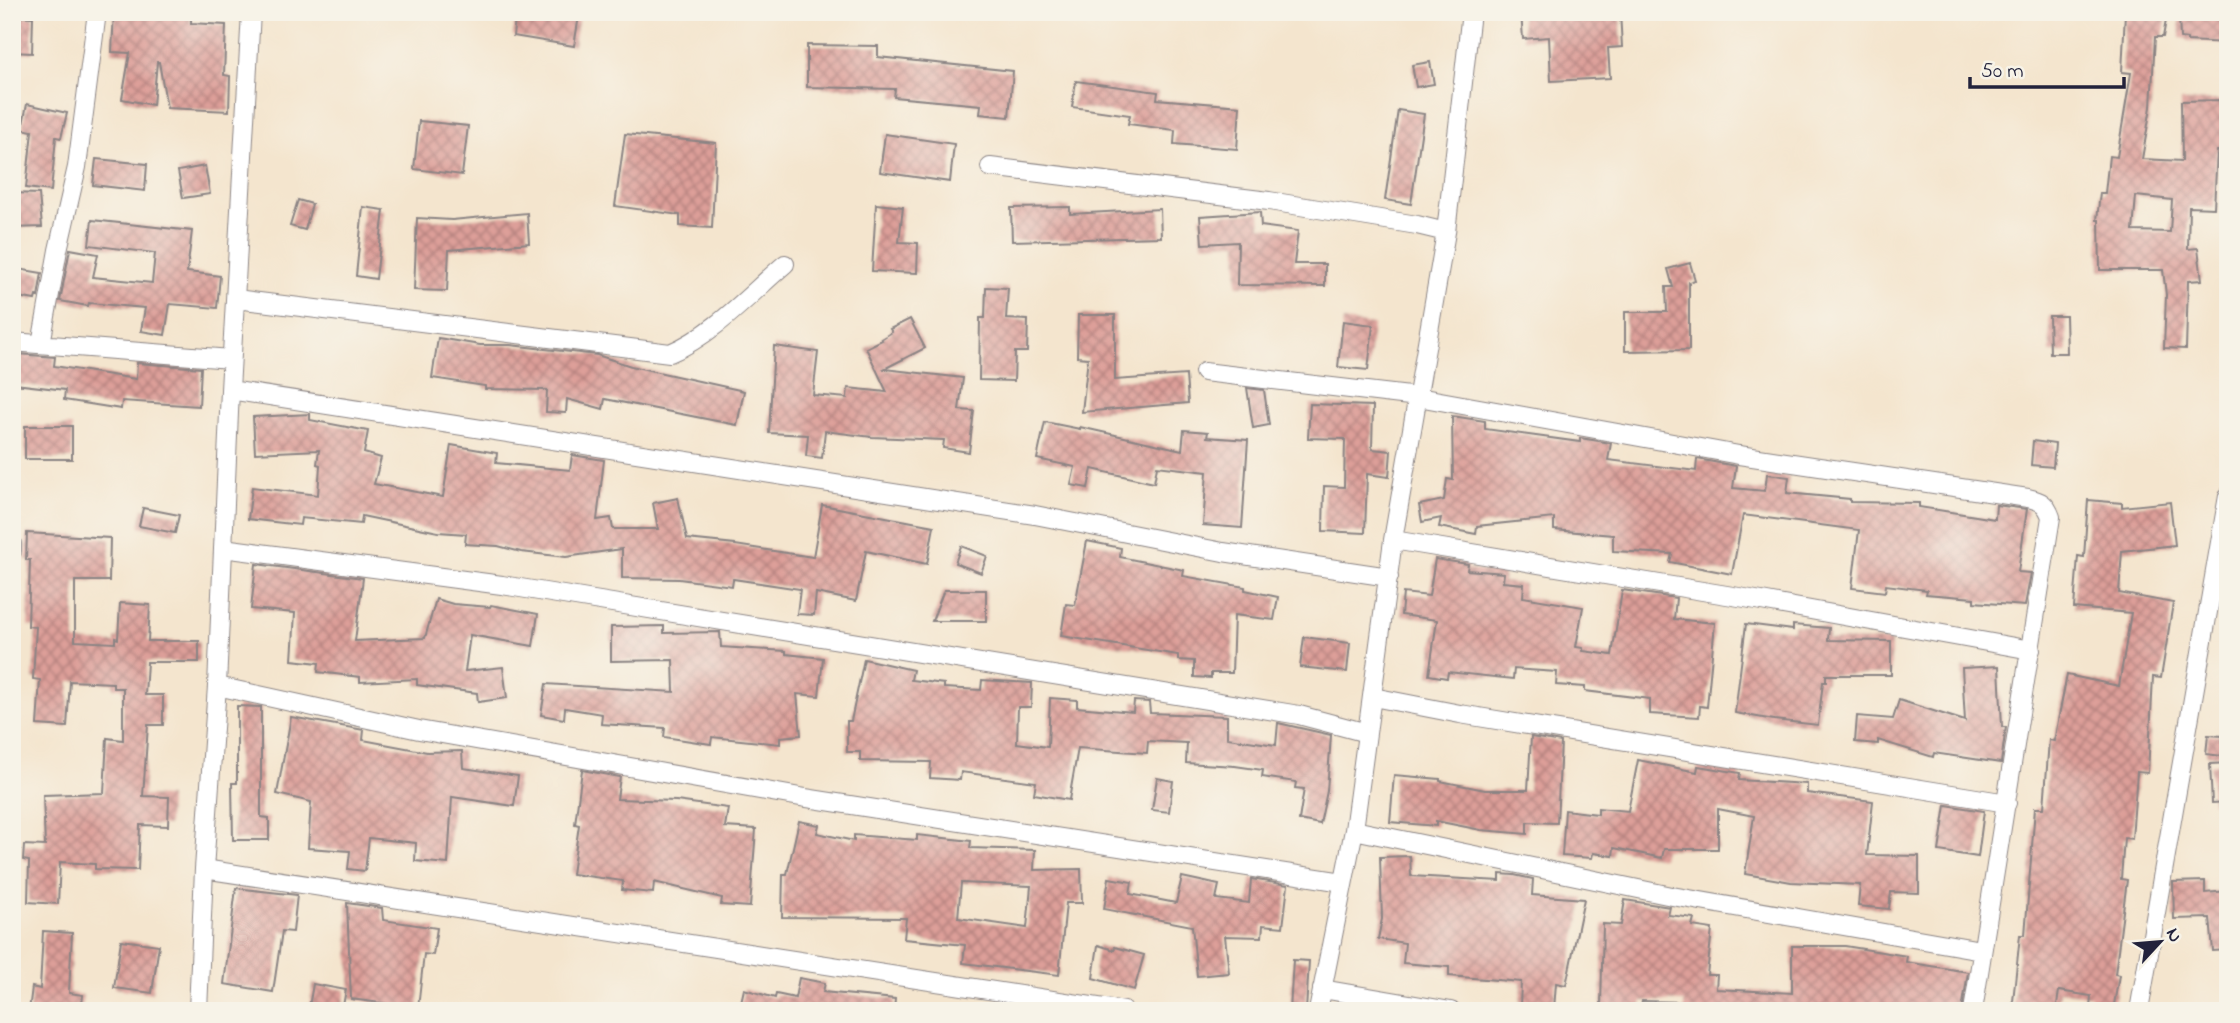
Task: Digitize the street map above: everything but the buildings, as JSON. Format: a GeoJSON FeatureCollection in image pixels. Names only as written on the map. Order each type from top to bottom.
{"type":"FeatureCollection","features":[{"type":"Feature","properties":{"kind":"street"},"geometry":{"type":"LineString","coordinates":[[41,344],[77,167],[97,12]]}},
{"type":"Feature","properties":{"kind":"street"},"geometry":{"type":"LineString","coordinates":[[201,1010],[204,869],[217,686],[231,359],[251,12]]}},
{"type":"Feature","properties":{"kind":"street"},"geometry":{"type":"LineString","coordinates":[[1318,1011],[1354,830],[1393,540],[1446,232],[1471,12]]}},
{"type":"Feature","properties":{"kind":"street"},"geometry":{"type":"LineString","coordinates":[[990,167],[1269,201],[1446,232]]}},
{"type":"Feature","properties":{"kind":"street"},"geometry":{"type":"LineString","coordinates":[[236,299],[670,353],[687,346],[706,332],[785,264]]}},
{"type":"Feature","properties":{"kind":"street"},"geometry":{"type":"LineString","coordinates":[[12,342],[231,359]]}},
{"type":"Feature","properties":{"kind":"street"},"geometry":{"type":"LineString","coordinates":[[1204,372],[1418,397],[1739,455],[2040,500],[2047,505],[2051,517],[1973,1011]]}},
{"type":"Feature","properties":{"kind":"street"},"geometry":{"type":"LineString","coordinates":[[230,390],[1035,515],[1223,552],[1389,577]]}},
{"type":"Feature","properties":{"kind":"street"},"geometry":{"type":"LineString","coordinates":[[2139,1011],[2228,496]]}},
{"type":"Feature","properties":{"kind":"street"},"geometry":{"type":"LineString","coordinates":[[1393,540],[1745,598],[2031,650]]}},
{"type":"Feature","properties":{"kind":"street"},"geometry":{"type":"LineString","coordinates":[[12,542],[12,551]]}},
{"type":"Feature","properties":{"kind":"street"},"geometry":{"type":"LineString","coordinates":[[223,548],[502,584],[1299,715],[1367,733]]}},
{"type":"Feature","properties":{"kind":"street"},"geometry":{"type":"LineString","coordinates":[[217,686],[459,737],[806,798],[1343,882]]}},
{"type":"Feature","properties":{"kind":"street"},"geometry":{"type":"LineString","coordinates":[[1373,697],[1473,716],[2007,803]]}},
{"type":"Feature","properties":{"kind":"street"},"geometry":{"type":"LineString","coordinates":[[1354,830],[1672,896],[1981,950]]}},
{"type":"Feature","properties":{"kind":"street"},"geometry":{"type":"LineString","coordinates":[[204,869],[1124,1011]]}},
{"type":"Feature","properties":{"kind":"street"},"geometry":{"type":"LineString","coordinates":[[1322,989],[1451,1011]]}}]}
